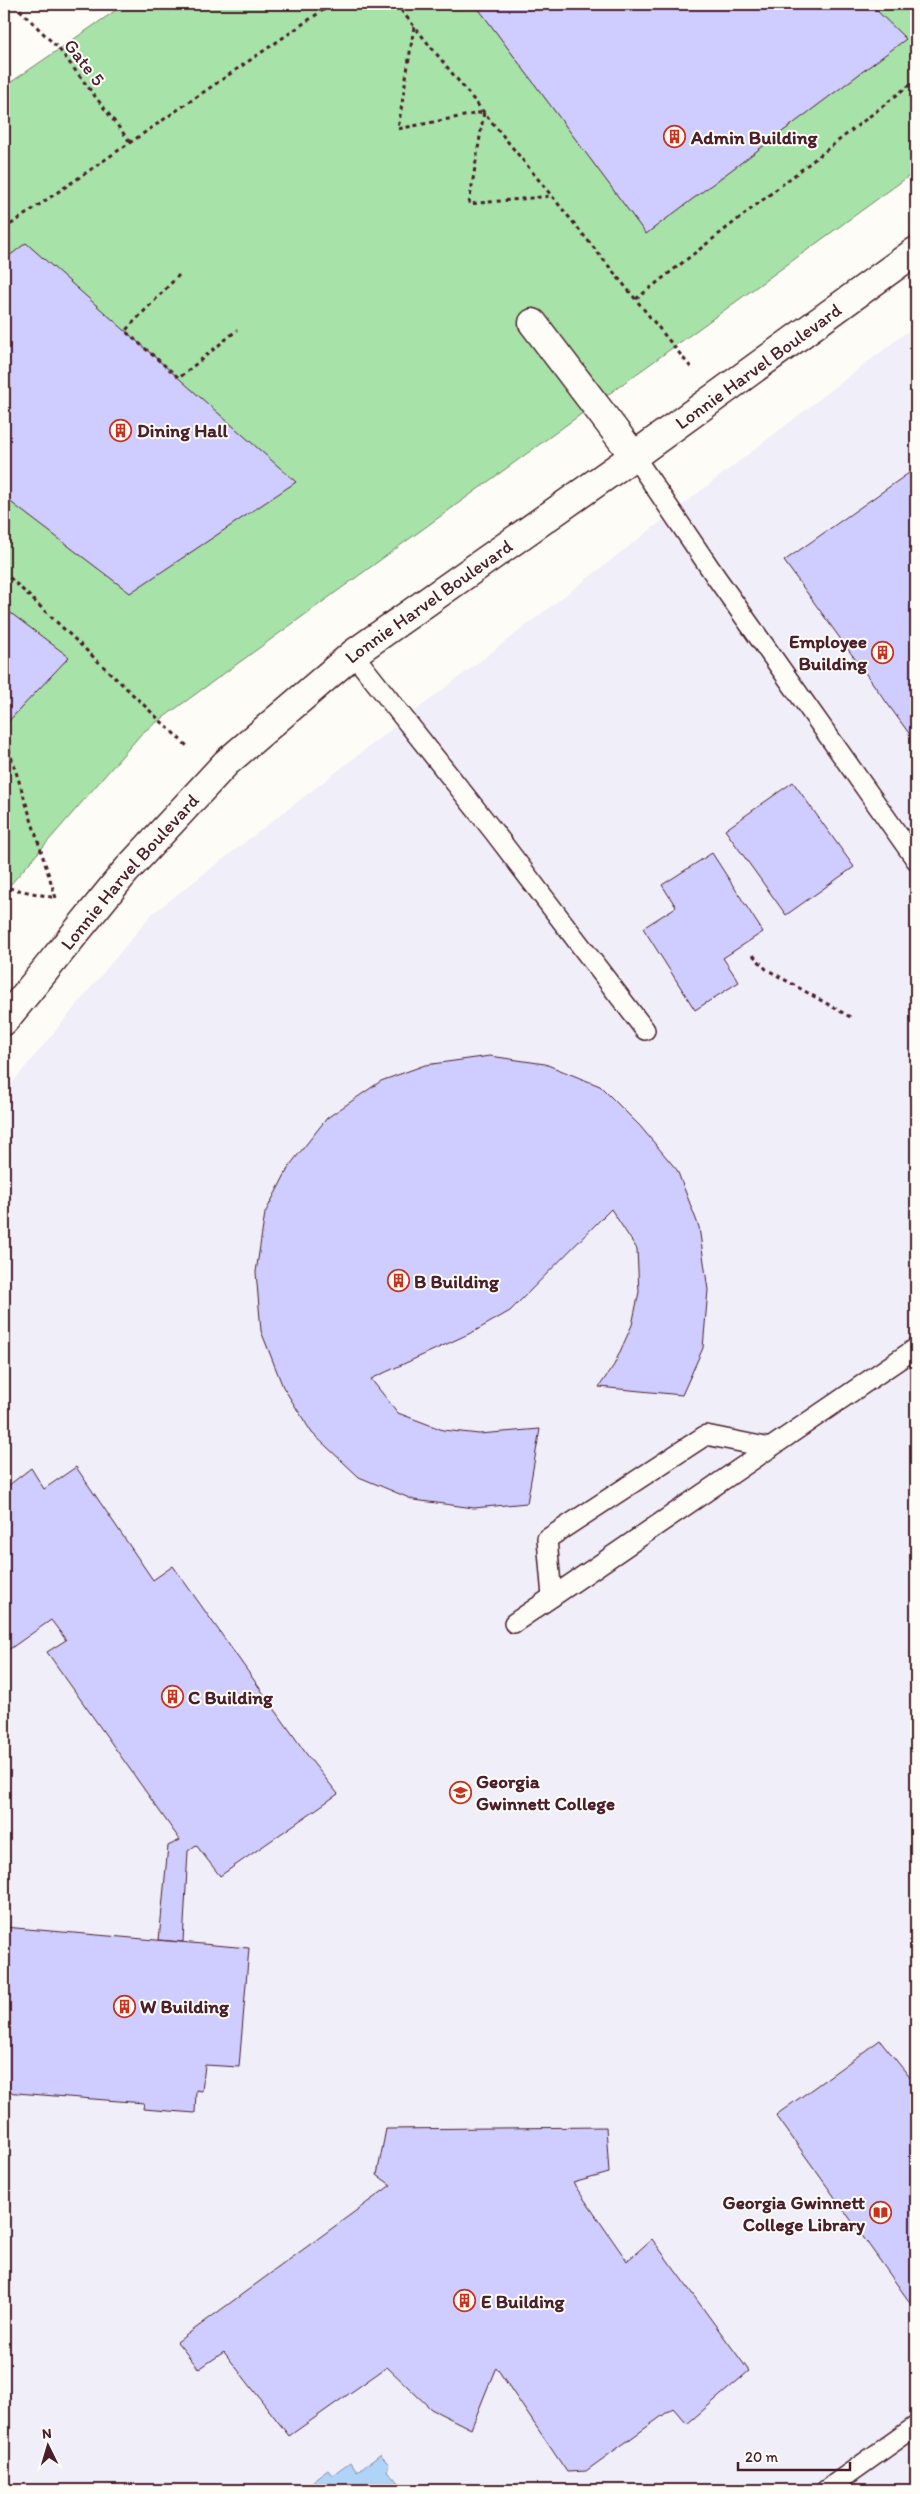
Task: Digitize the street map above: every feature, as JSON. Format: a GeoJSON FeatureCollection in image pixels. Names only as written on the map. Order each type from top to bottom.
{"type":"FeatureCollection","features":[{"type":"Feature","properties":{"kind":"street","name":"Lonnie Harvel Boulevard"},"geometry":{"type":"LineString","coordinates":[[4,1021],[125,872],[226,763],[353,654],[634,456],[916,251]]}},
{"type":"Feature","properties":{"kind":"street"},"geometry":{"type":"LineString","coordinates":[[533,324],[634,456]]}},
{"type":"Feature","properties":{"kind":"lane"},"geometry":{"type":"LineString","coordinates":[[634,456],[716,577],[916,860]]}},
{"type":"Feature","properties":{"kind":"lane"},"geometry":{"type":"LineString","coordinates":[[353,654],[488,824],[645,1030]]}},
{"type":"Feature","properties":{"kind":"lane"},"geometry":{"type":"LineString","coordinates":[[514,1623],[916,1348]]}},
{"type":"Feature","properties":{"kind":"lane"},"geometry":{"type":"LineString","coordinates":[[552,1597],[548,1539],[706,1434],[770,1448]]}},
{"type":"Feature","properties":{"kind":"lane"},"geometry":{"type":"LineString","coordinates":[[826,2490],[916,2426]]}},
{"type":"Feature","properties":{"kind":"path","name":"Gate 5"},"geometry":{"type":"LineString","coordinates":[[14,4],[59,49],[130,142]]}},
{"type":"Feature","properties":{"kind":"path"},"geometry":{"type":"LineString","coordinates":[[4,229],[332,4]]}},
{"type":"Feature","properties":{"kind":"path"},"geometry":{"type":"LineString","coordinates":[[396,4],[694,371]]}},
{"type":"Feature","properties":{"kind":"path"},"geometry":{"type":"LineString","coordinates":[[415,26],[398,129],[484,112]]}},
{"type":"Feature","properties":{"kind":"path"},"geometry":{"type":"LineString","coordinates":[[636,299],[916,80]]}},
{"type":"Feature","properties":{"kind":"path"},"geometry":{"type":"LineString","coordinates":[[484,112],[469,204],[552,196]]}},
{"type":"Feature","properties":{"kind":"path"},"geometry":{"type":"LineString","coordinates":[[179,275],[125,331],[179,378],[237,330]]}},
{"type":"Feature","properties":{"kind":"path"},"geometry":{"type":"LineString","coordinates":[[4,572],[188,747]]}},
{"type":"Feature","properties":{"kind":"path"},"geometry":{"type":"LineString","coordinates":[[4,734],[56,898],[4,886]]}},
{"type":"Feature","properties":{"kind":"path"},"geometry":{"type":"LineString","coordinates":[[753,954],[766,969],[852,1018]]}},
{"type":"Feature","properties":{"kind":"shaded area","name":"Georgia Gwinnett College"},"geometry":{"type":"Polygon","coordinates":[[[916,325],[916,2490],[4,2490],[4,1093],[152,914],[916,325]]]}},
{"type":"Feature","properties":{"kind":"green space"},"geometry":{"type":"Polygon","coordinates":[[[125,4],[916,4],[916,171],[142,733],[4,892],[4,87],[125,4]]]}},
{"type":"Feature","properties":{"kind":"water"},"geometry":{"type":"Polygon","coordinates":[[[380,2455],[389,2464],[387,2471],[407,2490],[311,2490],[317,2486],[313,2481],[328,2470],[332,2475],[350,2462],[357,2472],[380,2455]]]}},
{"type":"Feature","properties":{"kind":"building","name":"Admin Building"},"geometry":{"type":"Polygon","coordinates":[[[475,4],[870,4],[906,39],[646,234],[475,4]]]}},
{"type":"Feature","properties":{"kind":"building","name":"Dining Hall"},"geometry":{"type":"Polygon","coordinates":[[[26,243],[296,482],[130,593],[4,497],[4,260],[26,243]]]}},
{"type":"Feature","properties":{"kind":"building","name":"Employee Building"},"geometry":{"type":"Polygon","coordinates":[[[916,468],[916,743],[784,561],[916,468]]]}},
{"type":"Feature","properties":{"kind":"building"},"geometry":{"type":"Polygon","coordinates":[[[4,608],[69,657],[4,726],[4,608]]]}},
{"type":"Feature","properties":{"kind":"building"},"geometry":{"type":"Polygon","coordinates":[[[793,782],[854,867],[786,915],[725,830],[793,782]]]}},
{"type":"Feature","properties":{"kind":"building"},"geometry":{"type":"Polygon","coordinates":[[[712,853],[763,932],[723,958],[739,982],[695,1010],[643,928],[676,907],[662,885],[712,853]]]}},
{"type":"Feature","properties":{"kind":"building","name":"B Building"},"geometry":{"type":"Polygon","coordinates":[[[490,1056],[545,1064],[600,1086],[640,1126],[677,1170],[699,1227],[708,1290],[703,1348],[682,1395],[599,1387],[614,1365],[632,1325],[639,1292],[637,1249],[611,1209],[510,1311],[475,1331],[371,1379],[398,1413],[443,1430],[479,1434],[540,1429],[527,1503],[474,1508],[414,1500],[359,1477],[312,1433],[283,1387],[261,1331],[256,1272],[265,1213],[290,1165],[327,1118],[381,1081],[425,1065],[490,1056]]]}},
{"type":"Feature","properties":{"kind":"building","name":"C Building"},"geometry":{"type":"Polygon","coordinates":[[[76,1467],[153,1580],[173,1566],[310,1759],[338,1794],[220,1876],[196,1845],[188,1851],[183,1942],[159,1940],[168,1846],[180,1840],[47,1652],[66,1640],[51,1620],[4,1653],[4,1489],[31,1468],[44,1489],[76,1467]]]}},
{"type":"Feature","properties":{"kind":"building","name":"W Building"},"geometry":{"type":"Polygon","coordinates":[[[4,1927],[249,1948],[239,2067],[205,2065],[202,2091],[196,2090],[195,2113],[143,2109],[144,2103],[4,2092],[4,1927]]]}},
{"type":"Feature","properties":{"kind":"building","name":"Georgia Gwinnett College Library"},"geometry":{"type":"Polygon","coordinates":[[[880,2040],[916,2085],[916,2311],[776,2115],[880,2040]]]}},
{"type":"Feature","properties":{"kind":"building","name":"E Building"},"geometry":{"type":"Polygon","coordinates":[[[606,2127],[609,2173],[573,2183],[627,2261],[652,2239],[749,2371],[687,2424],[673,2408],[586,2471],[567,2472],[496,2367],[471,2429],[431,2409],[387,2367],[289,2436],[224,2352],[199,2369],[177,2342],[391,2185],[377,2175],[386,2129],[606,2127]]]}},
{"type":"Feature","properties":{"kind":"place","name":"Admin Building"},"geometry":{"type":"Point","coordinates":[675,137]}},
{"type":"Feature","properties":{"kind":"place","name":"Dining Hall"},"geometry":{"type":"Point","coordinates":[121,430]}},
{"type":"Feature","properties":{"kind":"place","name":"Employee Building"},"geometry":{"type":"Point","coordinates":[883,652]}},
{"type":"Feature","properties":{"kind":"place","name":"B Building"},"geometry":{"type":"Point","coordinates":[398,1281]}},
{"type":"Feature","properties":{"kind":"place","name":"C Building"},"geometry":{"type":"Point","coordinates":[172,1697]}},
{"type":"Feature","properties":{"kind":"place","name":"Georgia Gwinnett College"},"geometry":{"type":"Point","coordinates":[460,1792]}},
{"type":"Feature","properties":{"kind":"place","name":"W Building"},"geometry":{"type":"Point","coordinates":[124,2006]}},
{"type":"Feature","properties":{"kind":"place","name":"Georgia Gwinnett College Library"},"geometry":{"type":"Point","coordinates":[881,2213]}},
{"type":"Feature","properties":{"kind":"place","name":"E Building"},"geometry":{"type":"Point","coordinates":[465,2301]}}]}
